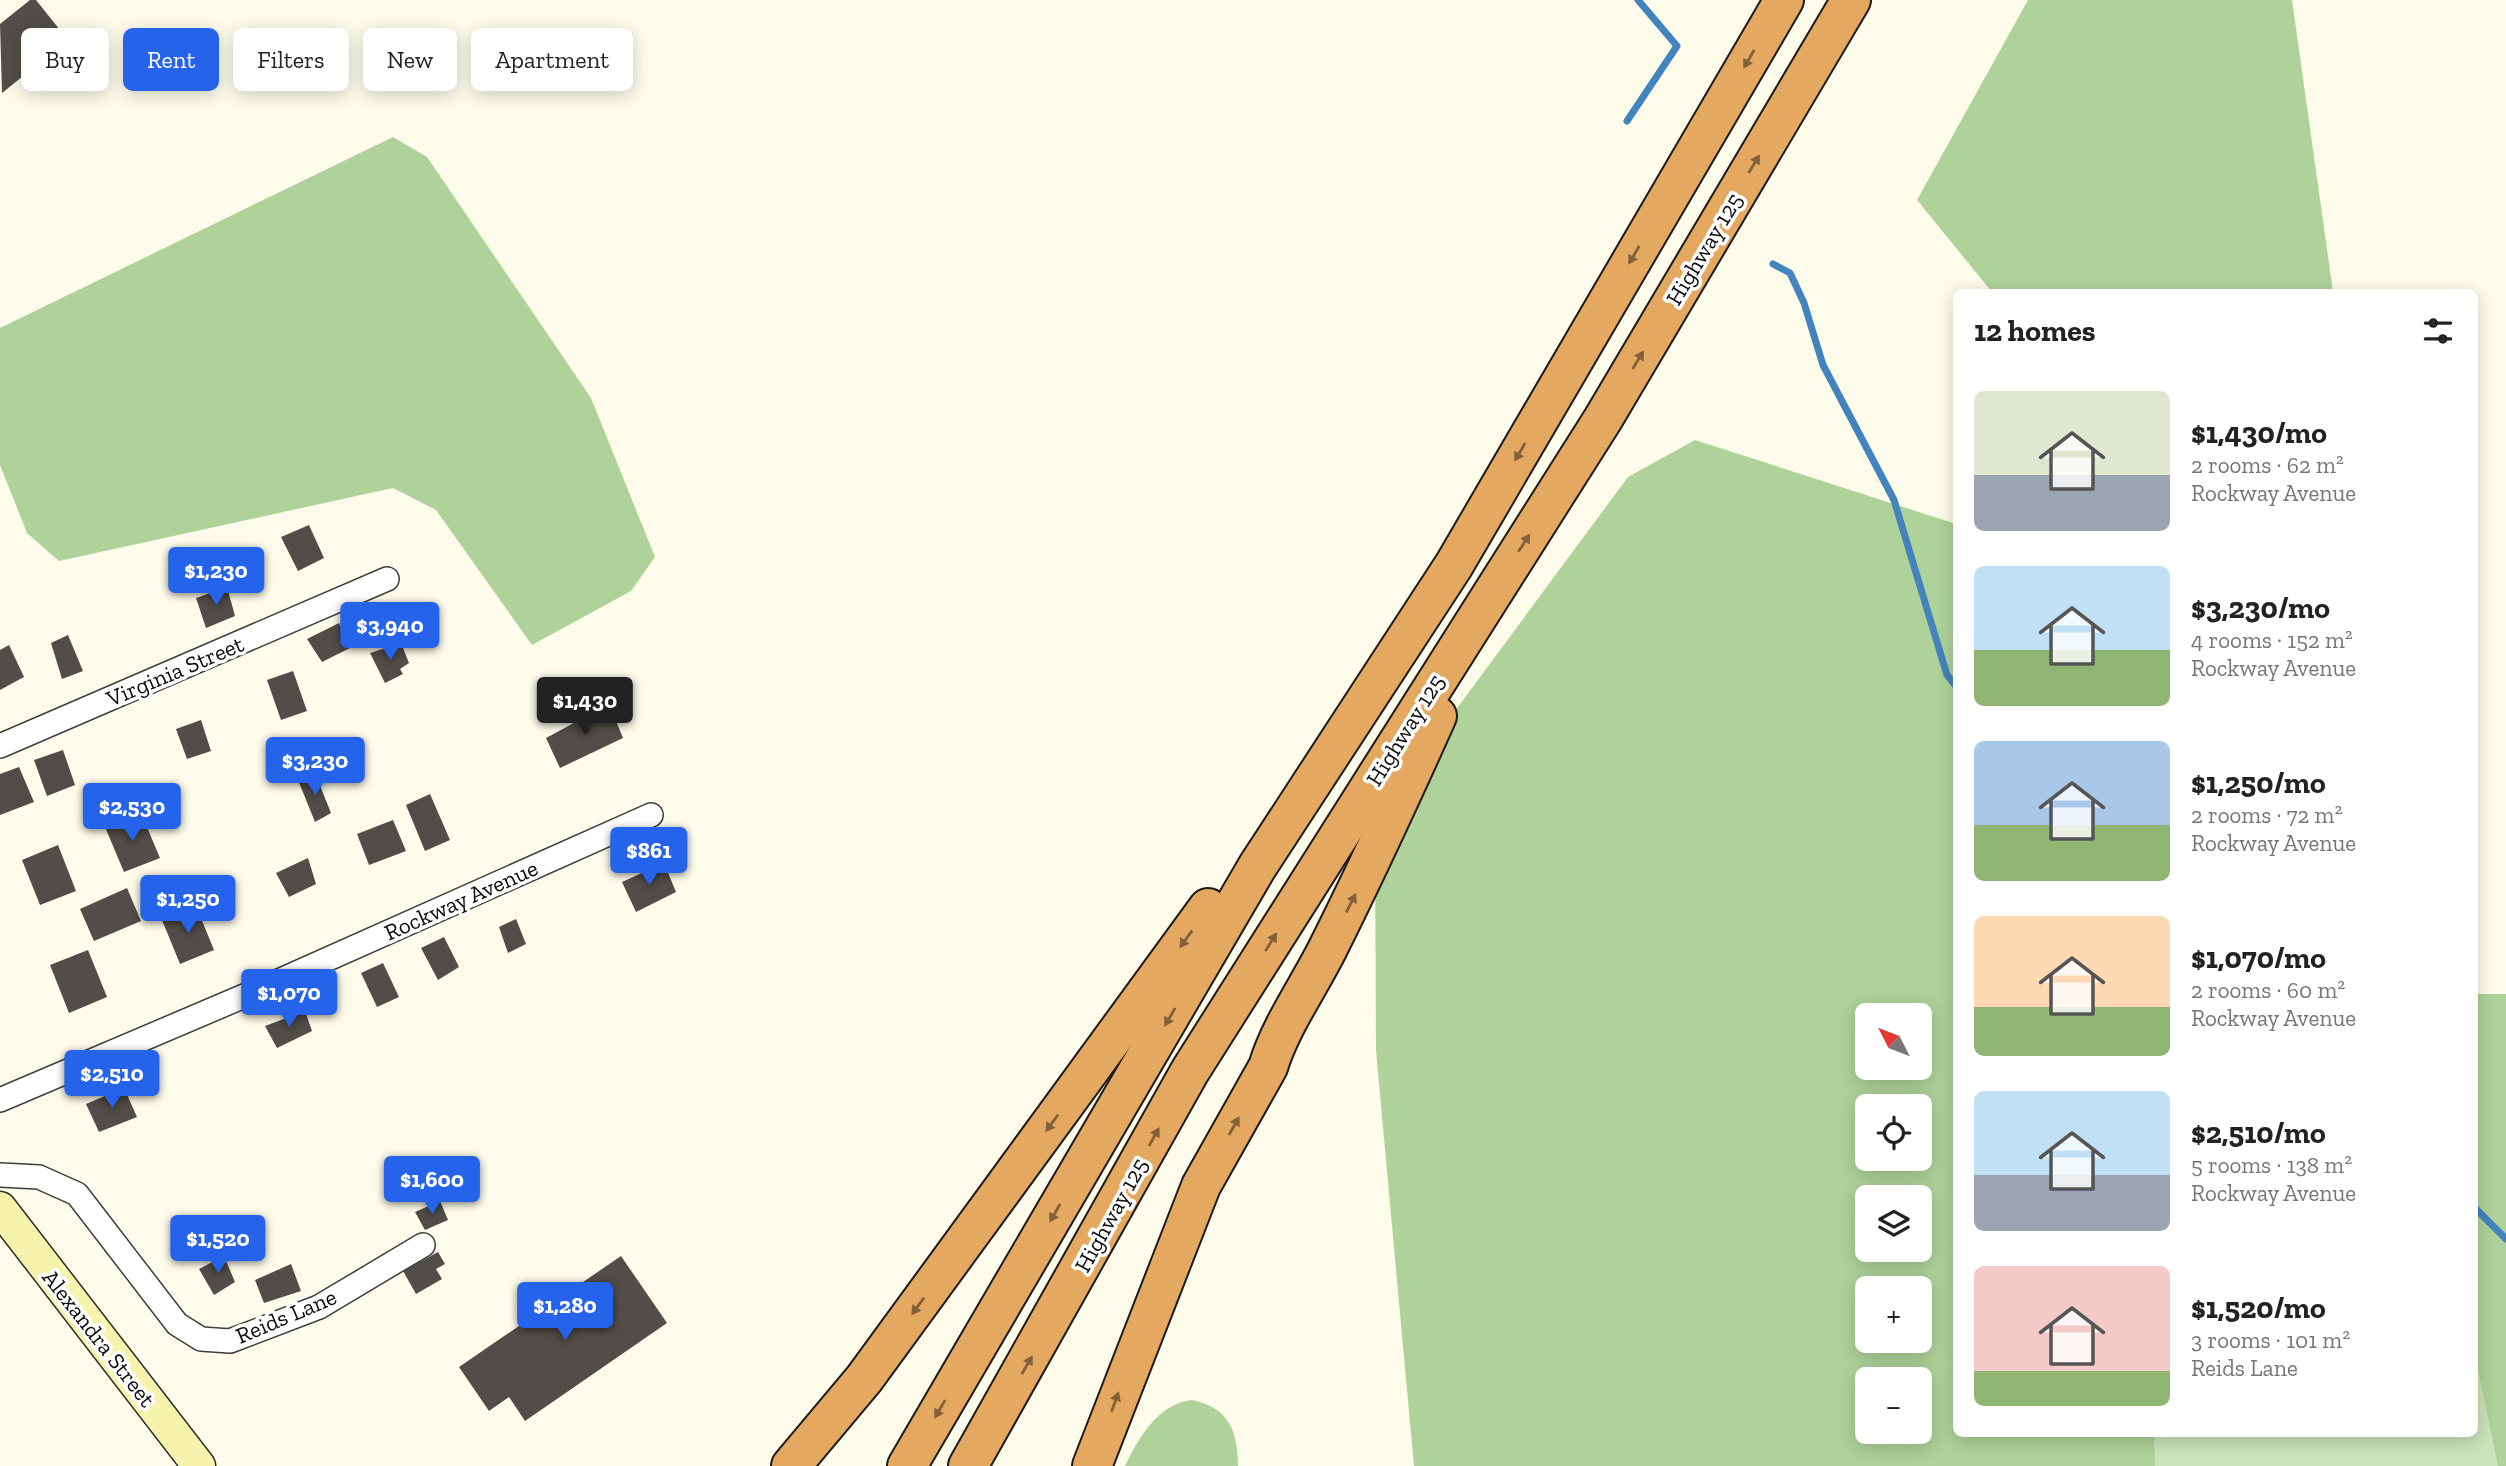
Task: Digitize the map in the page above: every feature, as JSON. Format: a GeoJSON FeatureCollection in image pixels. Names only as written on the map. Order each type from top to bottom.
{"type":"FeatureCollection","features":[{"type":"Feature","properties":{"kind":"highway","name":"Highway 125"},"geometry":{"type":"LineString","coordinates":[[907,1466],[1258,867],[1454,565],[1784,0]]}},
{"type":"Feature","properties":{"kind":"highway","name":"Highway 125"},"geometry":{"type":"LineString","coordinates":[[968,1466],[1190,1071],[1604,419],[1851,0]]}},
{"type":"Feature","properties":{"kind":"highway"},"geometry":{"type":"LineString","coordinates":[[791,1466],[824,1430],[892,1341],[1454,565]]}},
{"type":"Feature","properties":{"kind":"highway"},"geometry":{"type":"LineString","coordinates":[[1092,1466],[1200,1186],[1268,1067],[1274,1047],[1375,854],[1493,591]]}},
{"type":"Feature","properties":{"kind":"main road","name":"Alexandra Street"},"geometry":{"type":"LineString","coordinates":[[0,1208],[199,1466]]}},
{"type":"Feature","properties":{"kind":"street","name":"Virginia Street"},"geometry":{"type":"LineString","coordinates":[[0,746],[387,579]]}},
{"type":"Feature","properties":{"kind":"street","name":"Rockway Avenue"},"geometry":{"type":"LineString","coordinates":[[0,1100],[263,988],[651,815]]}},
{"type":"Feature","properties":{"kind":"street","name":"Reids Lane"},"geometry":{"type":"LineString","coordinates":[[0,1175],[38,1177],[77,1194],[177,1324],[192,1335],[211,1341],[230,1340],[319,1307],[423,1245]]}},
{"type":"Feature","properties":{"kind":"green space"},"geometry":{"type":"Polygon","coordinates":[[[2028,0],[2292,0],[2333,289],[1990,289],[1917,200],[2028,0]]]}},
{"type":"Feature","properties":{"kind":"green space"},"geometry":{"type":"Polygon","coordinates":[[[393,137],[427,157],[591,398],[655,557],[631,591],[532,645],[436,510],[393,488],[59,561],[27,533],[0,465],[0,328],[393,137]]]}},
{"type":"Feature","properties":{"kind":"green space"},"geometry":{"type":"Polygon","coordinates":[[[1695,440],[1953,523],[1953,1437],[2154,1437],[2155,1466],[1414,1466],[1376,1051],[1375,819],[1628,477],[1695,440]]]}},
{"type":"Feature","properties":{"kind":"green space"},"geometry":{"type":"Polygon","coordinates":[[[2478,994],[2506,994],[2506,1466],[2498,1466],[2478,1369],[2478,994]]]}},
{"type":"Feature","properties":{"kind":"green space"},"geometry":{"type":"Polygon","coordinates":[[[2478,1132],[2506,1466],[1981,1466],[1932,1419],[1953,1431],[1953,1437],[2478,1437],[2478,1132]]]}},
{"type":"Feature","properties":{"kind":"green space"},"geometry":{"type":"Polygon","coordinates":[[[1192,1400],[1215,1409],[1229,1423],[1236,1442],[1238,1466],[1125,1466],[1136,1444],[1160,1415],[1169,1408],[1192,1400]]]}},
{"type":"Feature","properties":{"kind":"building"},"geometry":{"type":"Polygon","coordinates":[[[30,0],[36,0],[58,28],[21,28],[21,78],[2,93],[0,24],[30,0]]]}},
{"type":"Feature","properties":{"kind":"building"},"geometry":{"type":"Polygon","coordinates":[[[309,525],[324,558],[298,571],[281,537],[309,525]]]}},
{"type":"Feature","properties":{"kind":"building"},"geometry":{"type":"Polygon","coordinates":[[[227,587],[235,616],[206,628],[196,598],[227,587]]]}},
{"type":"Feature","properties":{"kind":"building"},"geometry":{"type":"Polygon","coordinates":[[[339,623],[350,648],[322,662],[307,639],[339,623]]]}},
{"type":"Feature","properties":{"kind":"building"},"geometry":{"type":"Polygon","coordinates":[[[68,635],[83,671],[62,679],[51,643],[68,635]]]}},
{"type":"Feature","properties":{"kind":"building"},"geometry":{"type":"Polygon","coordinates":[[[401,643],[409,663],[400,669],[403,674],[385,683],[370,653],[401,643]]]}},
{"type":"Feature","properties":{"kind":"building"},"geometry":{"type":"Polygon","coordinates":[[[9,645],[24,677],[0,690],[0,650],[9,645]]]}},
{"type":"Feature","properties":{"kind":"building"},"geometry":{"type":"Polygon","coordinates":[[[293,671],[307,711],[281,720],[267,680],[293,671]]]}},
{"type":"Feature","properties":{"kind":"building"},"geometry":{"type":"Polygon","coordinates":[[[609,704],[623,738],[560,768],[546,738],[609,704]]]}},
{"type":"Feature","properties":{"kind":"building"},"geometry":{"type":"Polygon","coordinates":[[[201,720],[211,751],[187,759],[176,729],[201,720]]]}},
{"type":"Feature","properties":{"kind":"building"},"geometry":{"type":"Polygon","coordinates":[[[63,750],[75,785],[47,796],[34,760],[63,750]]]}},
{"type":"Feature","properties":{"kind":"building"},"geometry":{"type":"Polygon","coordinates":[[[19,767],[34,802],[0,815],[0,774],[19,767]]]}},
{"type":"Feature","properties":{"kind":"building"},"geometry":{"type":"Polygon","coordinates":[[[315,773],[331,813],[315,822],[298,780],[315,773]]]}},
{"type":"Feature","properties":{"kind":"building"},"geometry":{"type":"Polygon","coordinates":[[[430,794],[450,840],[425,851],[406,805],[430,794]]]}},
{"type":"Feature","properties":{"kind":"building"},"geometry":{"type":"Polygon","coordinates":[[[141,813],[160,858],[124,872],[105,827],[141,813]]]}},
{"type":"Feature","properties":{"kind":"building"},"geometry":{"type":"Polygon","coordinates":[[[393,820],[406,851],[369,865],[357,834],[393,820]]]}},
{"type":"Feature","properties":{"kind":"building"},"geometry":{"type":"Polygon","coordinates":[[[58,845],[76,891],[40,905],[22,860],[58,845]]]}},
{"type":"Feature","properties":{"kind":"building"},"geometry":{"type":"Polygon","coordinates":[[[308,858],[316,884],[289,897],[276,873],[308,858]]]}},
{"type":"Feature","properties":{"kind":"building"},"geometry":{"type":"Polygon","coordinates":[[[664,863],[676,892],[636,912],[622,882],[664,863]]]}},
{"type":"Feature","properties":{"kind":"building"},"geometry":{"type":"Polygon","coordinates":[[[127,888],[141,921],[94,941],[80,909],[127,888]]]}},
{"type":"Feature","properties":{"kind":"building"},"geometry":{"type":"Polygon","coordinates":[[[196,906],[214,950],[180,964],[162,920],[196,906]]]}},
{"type":"Feature","properties":{"kind":"building"},"geometry":{"type":"Polygon","coordinates":[[[516,919],[526,944],[508,953],[499,927],[516,919]]]}},
{"type":"Feature","properties":{"kind":"building"},"geometry":{"type":"Polygon","coordinates":[[[444,937],[459,967],[438,980],[421,948],[444,937]]]}},
{"type":"Feature","properties":{"kind":"building"},"geometry":{"type":"Polygon","coordinates":[[[88,950],[107,997],[69,1013],[50,965],[88,950]]]}},
{"type":"Feature","properties":{"kind":"building"},"geometry":{"type":"Polygon","coordinates":[[[383,963],[399,997],[377,1007],[361,973],[383,963]]]}},
{"type":"Feature","properties":{"kind":"building"},"geometry":{"type":"Polygon","coordinates":[[[305,1011],[312,1031],[277,1048],[265,1026],[305,1011]]]}},
{"type":"Feature","properties":{"kind":"building"},"geometry":{"type":"Polygon","coordinates":[[[124,1088],[137,1117],[99,1132],[86,1104],[124,1088]]]}},
{"type":"Feature","properties":{"kind":"building"},"geometry":{"type":"Polygon","coordinates":[[[440,1201],[448,1220],[425,1230],[415,1212],[440,1201]]]}},
{"type":"Feature","properties":{"kind":"building"},"geometry":{"type":"Polygon","coordinates":[[[438,1252],[445,1264],[436,1269],[442,1279],[416,1294],[403,1271],[438,1252]]]}},
{"type":"Feature","properties":{"kind":"building"},"geometry":{"type":"Polygon","coordinates":[[[224,1256],[235,1282],[214,1295],[199,1269],[224,1256]]]}},
{"type":"Feature","properties":{"kind":"building"},"geometry":{"type":"Polygon","coordinates":[[[621,1256],[667,1323],[525,1421],[509,1397],[489,1411],[459,1367],[621,1256]]]}},
{"type":"Feature","properties":{"kind":"building"},"geometry":{"type":"Polygon","coordinates":[[[291,1264],[301,1291],[264,1303],[255,1280],[291,1264]]]}},
{"type":"Feature","properties":{"kind":"waterway"},"geometry":{"type":"LineString","coordinates":[[1627,121],[1677,46],[1638,0]]}},
{"type":"Feature","properties":{"kind":"waterway"},"geometry":{"type":"LineString","coordinates":[[1773,264],[1790,273],[1804,303],[1823,365],[1894,500],[1947,675],[1953,682]]}},
{"type":"Feature","properties":{"kind":"waterway"},"geometry":{"type":"LineString","coordinates":[[2478,1211],[2506,1239]]}}]}
